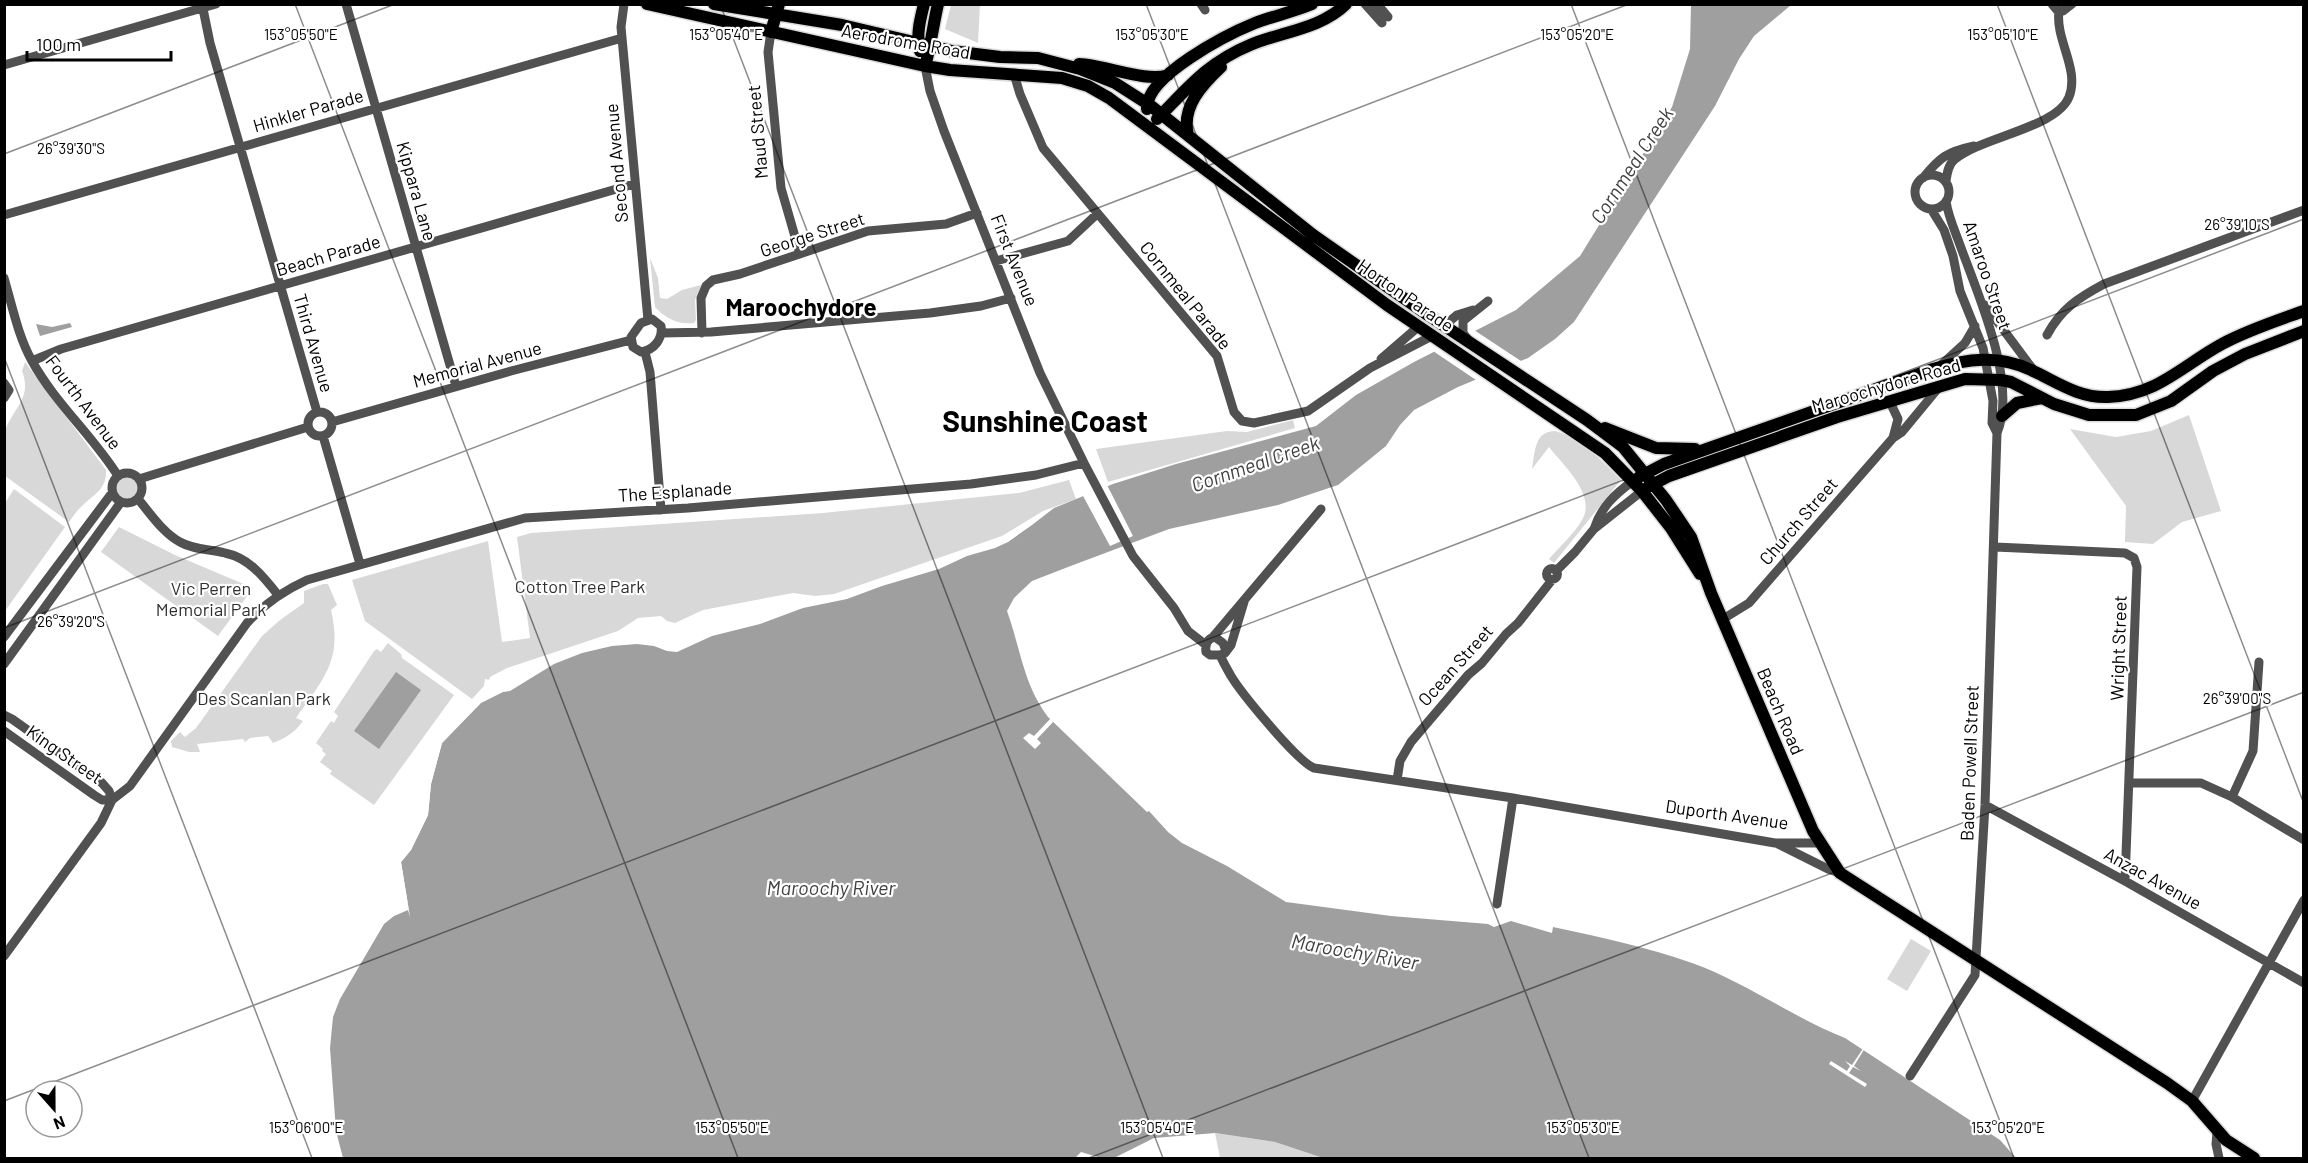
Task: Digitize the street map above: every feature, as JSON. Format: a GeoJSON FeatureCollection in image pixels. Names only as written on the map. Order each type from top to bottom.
{"type":"FeatureCollection","features":[{"type":"Feature","properties":{"kind":"main road","name":"Aerodrome Road"},"geometry":{"type":"LineString","coordinates":[[647,4],[925,66],[958,71],[1052,77],[1088,86],[1149,126]]}},
{"type":"Feature","properties":{"kind":"main road","name":"Aerodrome Road"},"geometry":{"type":"LineString","coordinates":[[714,4],[777,10],[959,52],[1038,58],[1063,64],[1106,79],[1161,114]]}},
{"type":"Feature","properties":{"kind":"main road","name":"First Avenue"},"geometry":{"type":"LineString","coordinates":[[924,4],[918,43],[925,66]]}},
{"type":"Feature","properties":{"kind":"main road","name":"First Avenue"},"geometry":{"type":"LineString","coordinates":[[925,66],[938,4]]}},
{"type":"Feature","properties":{"kind":"main road"},"geometry":{"type":"LineString","coordinates":[[1149,126],[1147,103],[1155,89],[1171,73],[1199,52],[1240,29],[1312,4]]}},
{"type":"Feature","properties":{"kind":"main road"},"geometry":{"type":"LineString","coordinates":[[1149,126],[1200,75],[1242,49],[1310,25],[1332,15],[1346,4]]}},
{"type":"Feature","properties":{"kind":"main road","name":"Maud Street"},"geometry":{"type":"LineString","coordinates":[[771,32],[777,10]]}},
{"type":"Feature","properties":{"kind":"main road"},"geometry":{"type":"LineString","coordinates":[[1188,135],[1187,116],[1196,96],[1214,73],[1242,49]]}},
{"type":"Feature","properties":{"kind":"main road"},"geometry":{"type":"LineString","coordinates":[[1063,64],[1101,66],[1153,78],[1171,73]]}},
{"type":"Feature","properties":{"kind":"main road","name":"Horton Parade"},"geometry":{"type":"LineString","coordinates":[[1161,114],[1313,234],[1587,420],[1623,447],[1645,473]]}},
{"type":"Feature","properties":{"kind":"main road","name":"Horton Parade"},"geometry":{"type":"LineString","coordinates":[[1149,126],[1418,327],[1605,453],[1642,491]]}},
{"type":"Feature","properties":{"kind":"main road","name":"Maroochydore Road"},"geometry":{"type":"LineString","coordinates":[[1645,473],[1718,444],[1939,367],[1965,361],[1992,359],[2017,364],[2035,371],[2057,385],[2086,396],[2107,398],[2137,394],[2166,381],[2223,343],[2304,311]]}},
{"type":"Feature","properties":{"kind":"main road"},"geometry":{"type":"LineString","coordinates":[[1418,327],[1426,324],[1445,325]]}},
{"type":"Feature","properties":{"kind":"main road"},"geometry":{"type":"LineString","coordinates":[[1432,336],[1445,325]]}},
{"type":"Feature","properties":{"kind":"main road"},"geometry":{"type":"LineString","coordinates":[[1445,325],[1445,344]]}},
{"type":"Feature","properties":{"kind":"main road","name":"Maroochydore Road"},"geometry":{"type":"LineString","coordinates":[[1642,491],[1669,476],[1826,421],[1965,379],[1995,379],[2012,382],[2065,409],[2089,415],[2136,415],[2170,401],[2213,371],[2245,354],[2304,331]]}},
{"type":"Feature","properties":{"kind":"main road"},"geometry":{"type":"LineString","coordinates":[[1542,389],[1545,412]]}},
{"type":"Feature","properties":{"kind":"main road"},"geometry":{"type":"LineString","coordinates":[[2002,417],[2018,403],[2043,398]]}},
{"type":"Feature","properties":{"kind":"main road"},"geometry":{"type":"LineString","coordinates":[[1587,420],[1656,448],[1692,449],[1718,444]]}},
{"type":"Feature","properties":{"kind":"main road","name":"Beach Road"},"geometry":{"type":"LineString","coordinates":[[1645,473],[1691,537],[1711,593],[1819,843]]}},
{"type":"Feature","properties":{"kind":"main road","name":"Ocean Street"},"geometry":{"type":"LineString","coordinates":[[1634,481],[1645,473]]}},
{"type":"Feature","properties":{"kind":"main road","name":"Beach Road"},"geometry":{"type":"LineString","coordinates":[[1642,491],[1681,543],[1711,593]]}},
{"type":"Feature","properties":{"kind":"main road"},"geometry":{"type":"LineString","coordinates":[[1819,843],[1840,873],[2167,1083],[2192,1101],[2217,1132],[2254,1158]]}},
{"type":"Feature","properties":{"kind":"street"},"geometry":{"type":"LineString","coordinates":[[4,65],[202,6],[216,4]]}},
{"type":"Feature","properties":{"kind":"street","name":"Kippara Lane"},"geometry":{"type":"LineString","coordinates":[[346,4],[456,386]]}},
{"type":"Feature","properties":{"kind":"street","name":"Second Avenue"},"geometry":{"type":"LineString","coordinates":[[624,4],[621,21],[622,38],[648,320]]}},
{"type":"Feature","properties":{"kind":"street"},"geometry":{"type":"LineString","coordinates":[[1365,4],[1385,20],[1377,4]]}},
{"type":"Feature","properties":{"kind":"street"},"geometry":{"type":"LineString","coordinates":[[1986,143],[1946,154],[1932,165],[1916,186],[1916,196],[1921,204],[1931,209],[1941,206],[1946,201],[1950,192],[1946,181],[1953,160],[1986,143],[2049,117],[2066,103],[2072,89],[2072,79],[2056,8],[2067,10],[2072,4]]}},
{"type":"Feature","properties":{"kind":"street","name":"Third Avenue"},"geometry":{"type":"LineString","coordinates":[[202,6],[240,147],[317,412]]}},
{"type":"Feature","properties":{"kind":"street","name":"Maud Street"},"geometry":{"type":"LineString","coordinates":[[771,32],[768,52],[778,175],[800,254]]}},
{"type":"Feature","properties":{"kind":"street","name":"Hinkler Parade"},"geometry":{"type":"LineString","coordinates":[[4,215],[622,38]]}},
{"type":"Feature","properties":{"kind":"street","name":"First Avenue"},"geometry":{"type":"LineString","coordinates":[[925,66],[932,98],[1040,373],[1084,463]]}},
{"type":"Feature","properties":{"kind":"street","name":"Cornmeal Parade"},"geometry":{"type":"LineString","coordinates":[[1014,74],[1040,142],[1061,171],[1217,356],[1234,412],[1244,422],[1254,423],[1308,411],[1372,367],[1418,327]]}},
{"type":"Feature","properties":{"kind":"street"},"geometry":{"type":"LineString","coordinates":[[1923,178],[1935,175],[1946,181]]}},
{"type":"Feature","properties":{"kind":"street","name":"Beach Parade"},"geometry":{"type":"LineString","coordinates":[[32,361],[61,349],[634,184]]}},
{"type":"Feature","properties":{"kind":"street","name":"Amaroo Street"},"geometry":{"type":"LineString","coordinates":[[1946,201],[1980,298],[1992,359]]}},
{"type":"Feature","properties":{"kind":"street","name":"Amaroo Street"},"geometry":{"type":"LineString","coordinates":[[1931,209],[1940,221],[1952,252],[1960,291],[1992,359]]}},
{"type":"Feature","properties":{"kind":"street"},"geometry":{"type":"LineString","coordinates":[[2047,335],[2060,314],[2087,293],[2304,210]]}},
{"type":"Feature","properties":{"kind":"street","name":"George Street"},"geometry":{"type":"LineString","coordinates":[[702,333],[701,298],[709,283],[718,279],[740,274],[868,231],[946,224],[977,213]]}},
{"type":"Feature","properties":{"kind":"street"},"geometry":{"type":"LineString","coordinates":[[996,261],[1068,241],[1097,214]]}},
{"type":"Feature","properties":{"kind":"street","name":"Fourth Avenue"},"geometry":{"type":"LineString","coordinates":[[4,278],[22,337],[32,361],[118,476]]}},
{"type":"Feature","properties":{"kind":"street"},"geometry":{"type":"LineString","coordinates":[[662,333],[702,333],[945,312],[1011,298]]}},
{"type":"Feature","properties":{"kind":"street"},"geometry":{"type":"LineString","coordinates":[[1980,298],[2020,355],[2035,371]]}},
{"type":"Feature","properties":{"kind":"street"},"geometry":{"type":"LineString","coordinates":[[1465,337],[1462,327],[1463,320],[1488,301]]}},
{"type":"Feature","properties":{"kind":"street"},"geometry":{"type":"LineString","coordinates":[[1445,325],[1460,313],[1479,308]]}},
{"type":"Feature","properties":{"kind":"street"},"geometry":{"type":"LineString","coordinates":[[648,320],[660,323],[662,333],[655,345],[641,352],[633,347],[631,340],[638,326],[648,320]]}},
{"type":"Feature","properties":{"kind":"street"},"geometry":{"type":"LineString","coordinates":[[1939,367],[1965,343],[1975,326]]}},
{"type":"Feature","properties":{"kind":"street","name":"Cornmeal Parade"},"geometry":{"type":"LineString","coordinates":[[1372,367],[1432,336]]}},
{"type":"Feature","properties":{"kind":"street","name":"Memorial Avenue"},"geometry":{"type":"LineString","coordinates":[[332,422],[456,386],[631,340]]}},
{"type":"Feature","properties":{"kind":"street"},"geometry":{"type":"LineString","coordinates":[[645,352],[650,372],[661,510]]}},
{"type":"Feature","properties":{"kind":"street","name":"Baden Powell Street"},"geometry":{"type":"LineString","coordinates":[[1910,1076],[1975,975],[1985,805],[1997,433],[2002,417],[1992,359]]}},
{"type":"Feature","properties":{"kind":"street","name":"Baden Powell Street"},"geometry":{"type":"LineString","coordinates":[[1995,379],[1992,423],[1997,433]]}},
{"type":"Feature","properties":{"kind":"street"},"geometry":{"type":"LineString","coordinates":[[4,383],[9,390],[4,398]]}},
{"type":"Feature","properties":{"kind":"street","name":"Church Street"},"geometry":{"type":"LineString","coordinates":[[1723,619],[1749,603],[1893,438],[1902,432],[1940,386]]}},
{"type":"Feature","properties":{"kind":"street"},"geometry":{"type":"LineString","coordinates":[[1890,402],[1898,419],[1893,438]]}},
{"type":"Feature","properties":{"kind":"street"},"geometry":{"type":"LineString","coordinates":[[317,412],[328,415],[332,422],[330,432],[323,436],[312,434],[308,428],[309,420],[317,412]]}},
{"type":"Feature","properties":{"kind":"street"},"geometry":{"type":"LineString","coordinates":[[139,479],[308,428]]}},
{"type":"Feature","properties":{"kind":"street"},"geometry":{"type":"LineString","coordinates":[[323,436],[360,564]]}},
{"type":"Feature","properties":{"kind":"street"},"geometry":{"type":"LineString","coordinates":[[1084,463],[1138,564],[1174,608],[1188,631],[1206,645],[1207,654],[1222,654],[1232,645],[1244,602]]}},
{"type":"Feature","properties":{"kind":"street","name":"The Esplanade"},"geometry":{"type":"LineString","coordinates":[[112,800],[130,786],[260,608],[306,580],[525,518],[661,510],[971,484],[1036,475],[1084,463]]}},
{"type":"Feature","properties":{"kind":"street"},"geometry":{"type":"LineString","coordinates":[[4,637],[112,493],[112,484],[118,476],[132,474],[139,479],[142,487],[138,499],[130,503],[122,502],[112,493]]}},
{"type":"Feature","properties":{"kind":"street","name":"Ocean Street"},"geometry":{"type":"LineString","coordinates":[[1594,529],[1603,508],[1622,489],[1634,481]]}},
{"type":"Feature","properties":{"kind":"street","name":"Ocean Street"},"geometry":{"type":"LineString","coordinates":[[1397,780],[1400,761],[1411,742],[1468,675],[1518,623],[1554,575],[1594,529],[1642,491]]}},
{"type":"Feature","properties":{"kind":"street"},"geometry":{"type":"LineString","coordinates":[[138,499],[171,536],[194,548],[226,553],[244,559],[255,568],[278,595]]}},
{"type":"Feature","properties":{"kind":"street"},"geometry":{"type":"LineString","coordinates":[[4,664],[122,502]]}},
{"type":"Feature","properties":{"kind":"street"},"geometry":{"type":"LineString","coordinates":[[1206,645],[1321,509]]}},
{"type":"Feature","properties":{"kind":"street","name":"Wright Street"},"geometry":{"type":"LineString","coordinates":[[1995,547],[2125,553],[2134,558],[2137,567],[2125,881]]}},
{"type":"Feature","properties":{"kind":"street","name":"Duporth Avenue"},"geometry":{"type":"LineString","coordinates":[[1213,637],[1223,644],[1222,654],[1237,685],[1296,755],[1309,766],[1775,843],[1819,843]]}},
{"type":"Feature","properties":{"kind":"street"},"geometry":{"type":"LineString","coordinates":[[2232,797],[2253,751],[2259,662]]}},
{"type":"Feature","properties":{"kind":"street","name":"King Street"},"geometry":{"type":"LineString","coordinates":[[4,716],[12,719],[102,783],[109,791],[112,800],[102,800],[94,795],[4,731]]}},
{"type":"Feature","properties":{"kind":"street"},"geometry":{"type":"LineString","coordinates":[[2130,783],[2201,783],[2232,797],[2304,840]]}},
{"type":"Feature","properties":{"kind":"street"},"geometry":{"type":"LineString","coordinates":[[1497,904],[1512,798]]}},
{"type":"Feature","properties":{"kind":"street"},"geometry":{"type":"LineString","coordinates":[[4,956],[101,823],[112,800]]}},
{"type":"Feature","properties":{"kind":"street","name":"Anzac Avenue"},"geometry":{"type":"LineString","coordinates":[[1985,805],[2125,881],[2304,983]]}},
{"type":"Feature","properties":{"kind":"street"},"geometry":{"type":"LineString","coordinates":[[1775,843],[1840,873]]}},
{"type":"Feature","properties":{"kind":"street"},"geometry":{"type":"LineString","coordinates":[[2192,1101],[2304,900]]}},
{"type":"Feature","properties":{"kind":"street"},"geometry":{"type":"LineString","coordinates":[[2217,1132],[2216,1144],[2219,1158]]}},
{"type":"Feature","properties":{"kind":"green space"},"geometry":{"type":"Polygon","coordinates":[[[951,5],[980,5],[978,43],[945,29],[951,5]]]}},
{"type":"Feature","properties":{"kind":"green space"},"geometry":{"type":"Polygon","coordinates":[[[650,258],[658,278],[660,298],[667,299],[682,290],[701,285],[695,300],[696,320],[694,323],[672,320],[655,307],[650,258]]]}},
{"type":"Feature","properties":{"kind":"green space"},"geometry":{"type":"Polygon","coordinates":[[[25,362],[106,470],[102,487],[69,522],[5,476],[3,444],[5,432],[24,395],[25,380],[22,371],[25,362]]]}},
{"type":"Feature","properties":{"kind":"green space"},"geometry":{"type":"Polygon","coordinates":[[[2189,415],[2221,511],[2182,522],[2153,544],[2125,542],[2126,506],[2070,429],[2116,437],[2151,431],[2189,415]]]}},
{"type":"Feature","properties":{"kind":"green space"},"geometry":{"type":"Polygon","coordinates":[[[1293,420],[1295,428],[1108,482],[1096,449],[1227,431],[1247,432],[1293,420]]]}},
{"type":"Feature","properties":{"kind":"green space"},"geometry":{"type":"Polygon","coordinates":[[[1555,431],[1574,439],[1599,458],[1621,480],[1554,563],[1549,559],[1575,530],[1585,510],[1582,491],[1570,471],[1549,447],[1532,469],[1539,439],[1548,432],[1555,431]]]}},
{"type":"Feature","properties":{"kind":"green space"},"geometry":{"type":"Polygon","coordinates":[[[127,477],[135,480],[138,488],[135,496],[127,499],[119,496],[116,488],[119,480],[127,477]]]}},
{"type":"Feature","properties":{"kind":"green space","name":"Cotton Tree Park"},"geometry":{"type":"Polygon","coordinates":[[[1069,480],[1076,499],[1043,511],[1002,536],[834,594],[815,596],[793,593],[703,610],[675,623],[661,616],[638,618],[618,631],[507,668],[490,677],[489,680],[485,679],[484,686],[472,699],[365,621],[352,580],[488,541],[502,642],[530,638],[517,537],[531,533],[823,513],[1019,493],[1069,480]]]}},
{"type":"Feature","properties":{"kind":"green space"},"geometry":{"type":"Polygon","coordinates":[[[14,489],[65,527],[5,611],[5,503],[14,489]]]}},
{"type":"Feature","properties":{"kind":"green space","name":"Vic Perren Memorial Park"},"geometry":{"type":"Polygon","coordinates":[[[119,527],[175,555],[253,588],[218,636],[101,552],[119,527]]]}},
{"type":"Feature","properties":{"kind":"green space","name":"Des Scanlan Park"},"geometry":{"type":"Polygon","coordinates":[[[328,584],[337,605],[331,610],[334,628],[332,656],[322,680],[296,718],[303,721],[297,728],[286,737],[273,743],[268,736],[250,738],[245,742],[243,739],[197,744],[200,752],[189,752],[172,747],[171,741],[180,732],[185,737],[196,728],[262,636],[304,603],[304,591],[328,584]]]}},
{"type":"Feature","properties":{"kind":"green space"},"geometry":{"type":"Polygon","coordinates":[[[388,643],[401,654],[402,658],[454,695],[374,805],[330,774],[332,771],[320,762],[326,754],[316,743],[331,721],[334,723],[338,716],[334,712],[374,651],[377,649],[381,652],[388,643]]]}},
{"type":"Feature","properties":{"kind":"green space"},"geometry":{"type":"Polygon","coordinates":[[[1911,939],[1931,951],[1907,991],[1887,979],[1911,939]]]}},
{"type":"Feature","properties":{"kind":"green space"},"geometry":{"type":"Polygon","coordinates":[[[1215,1133],[1275,1142],[1323,1158],[1220,1158],[1215,1133]]]}},
{"type":"Feature","properties":{"kind":"water","name":"Maroochy River"},"geometry":{"type":"Polygon","coordinates":[[[1691,5],[1791,5],[1754,36],[1739,59],[1715,106],[1574,322],[1555,339],[1528,358],[1458,387],[1414,410],[1400,425],[1386,446],[1338,485],[1278,505],[1169,529],[1068,567],[1032,581],[1014,598],[1007,611],[1033,692],[1048,717],[1182,843],[1227,866],[1286,902],[1391,916],[1488,924],[1494,927],[1511,921],[1552,933],[1553,927],[1675,957],[1731,980],[1825,1030],[1845,1038],[2000,1140],[2016,1158],[1323,1158],[1275,1142],[1215,1133],[1154,1138],[1114,1158],[1101,1158],[1081,1152],[1075,1158],[343,1158],[336,1131],[330,1048],[333,1017],[340,999],[384,924],[394,916],[408,910],[410,917],[401,862],[411,850],[428,815],[431,784],[442,743],[481,703],[510,691],[554,664],[582,653],[612,646],[637,644],[677,652],[712,636],[760,624],[803,608],[847,599],[939,569],[967,556],[1008,542],[1054,508],[1113,484],[1176,464],[1316,426],[1356,395],[1414,362],[1516,310],[1580,256],[1672,107],[1690,49],[1691,5]]]}},
{"type":"Feature","properties":{"kind":"water"},"geometry":{"type":"Polygon","coordinates":[[[70,323],[72,327],[40,336],[36,324],[52,327],[70,323]]]}},
{"type":"Feature","properties":{"kind":"water"},"geometry":{"type":"Polygon","coordinates":[[[396,672],[421,690],[379,749],[354,731],[396,672]]]}},
{"type":"Feature","properties":{"kind":"pier"},"geometry":{"type":"Polygon","coordinates":[[[1474,330],[1524,363],[1479,382],[1433,351],[1474,330]]]}},
{"type":"Feature","properties":{"kind":"pier"},"geometry":{"type":"Polygon","coordinates":[[[1107,485],[1133,536],[1110,546],[1082,494],[1107,485]]]}},
{"type":"Feature","properties":{"kind":"pier"},"geometry":{"type":"Polygon","coordinates":[[[484,699],[442,743],[431,784],[428,815],[411,850],[401,862],[410,917],[399,861],[410,849],[424,821],[428,783],[439,742],[479,701],[484,699]]]}},
{"type":"Feature","properties":{"kind":"pier"},"geometry":{"type":"Polygon","coordinates":[[[1052,717],[1055,720],[1037,739],[1041,743],[1035,749],[1023,738],[1029,733],[1034,736],[1052,717]]]}},
{"type":"Feature","properties":{"kind":"pier"},"geometry":{"type":"Polygon","coordinates":[[[1864,1047],[1854,1066],[1861,1071],[1853,1067],[1849,1073],[1867,1084],[1865,1087],[1829,1064],[1831,1061],[1847,1071],[1850,1066],[1845,1061],[1852,1065],[1864,1047]]]}},
{"type":"Feature","properties":{"kind":"district","name":"Maroochydore"},"geometry":{"type":"Point","coordinates":[801,306]}},
{"type":"Feature","properties":{"kind":"district","name":"Sunshine Coast"},"geometry":{"type":"Point","coordinates":[1045,420]}},
{"type":"Feature","properties":{"kind":"water label","name":"Cornmeal Creek"},"geometry":{"type":"Point","coordinates":[1631,165]}},
{"type":"Feature","properties":{"kind":"water label","name":"Cornmeal Creek"},"geometry":{"type":"Point","coordinates":[1255,463]}}]}
